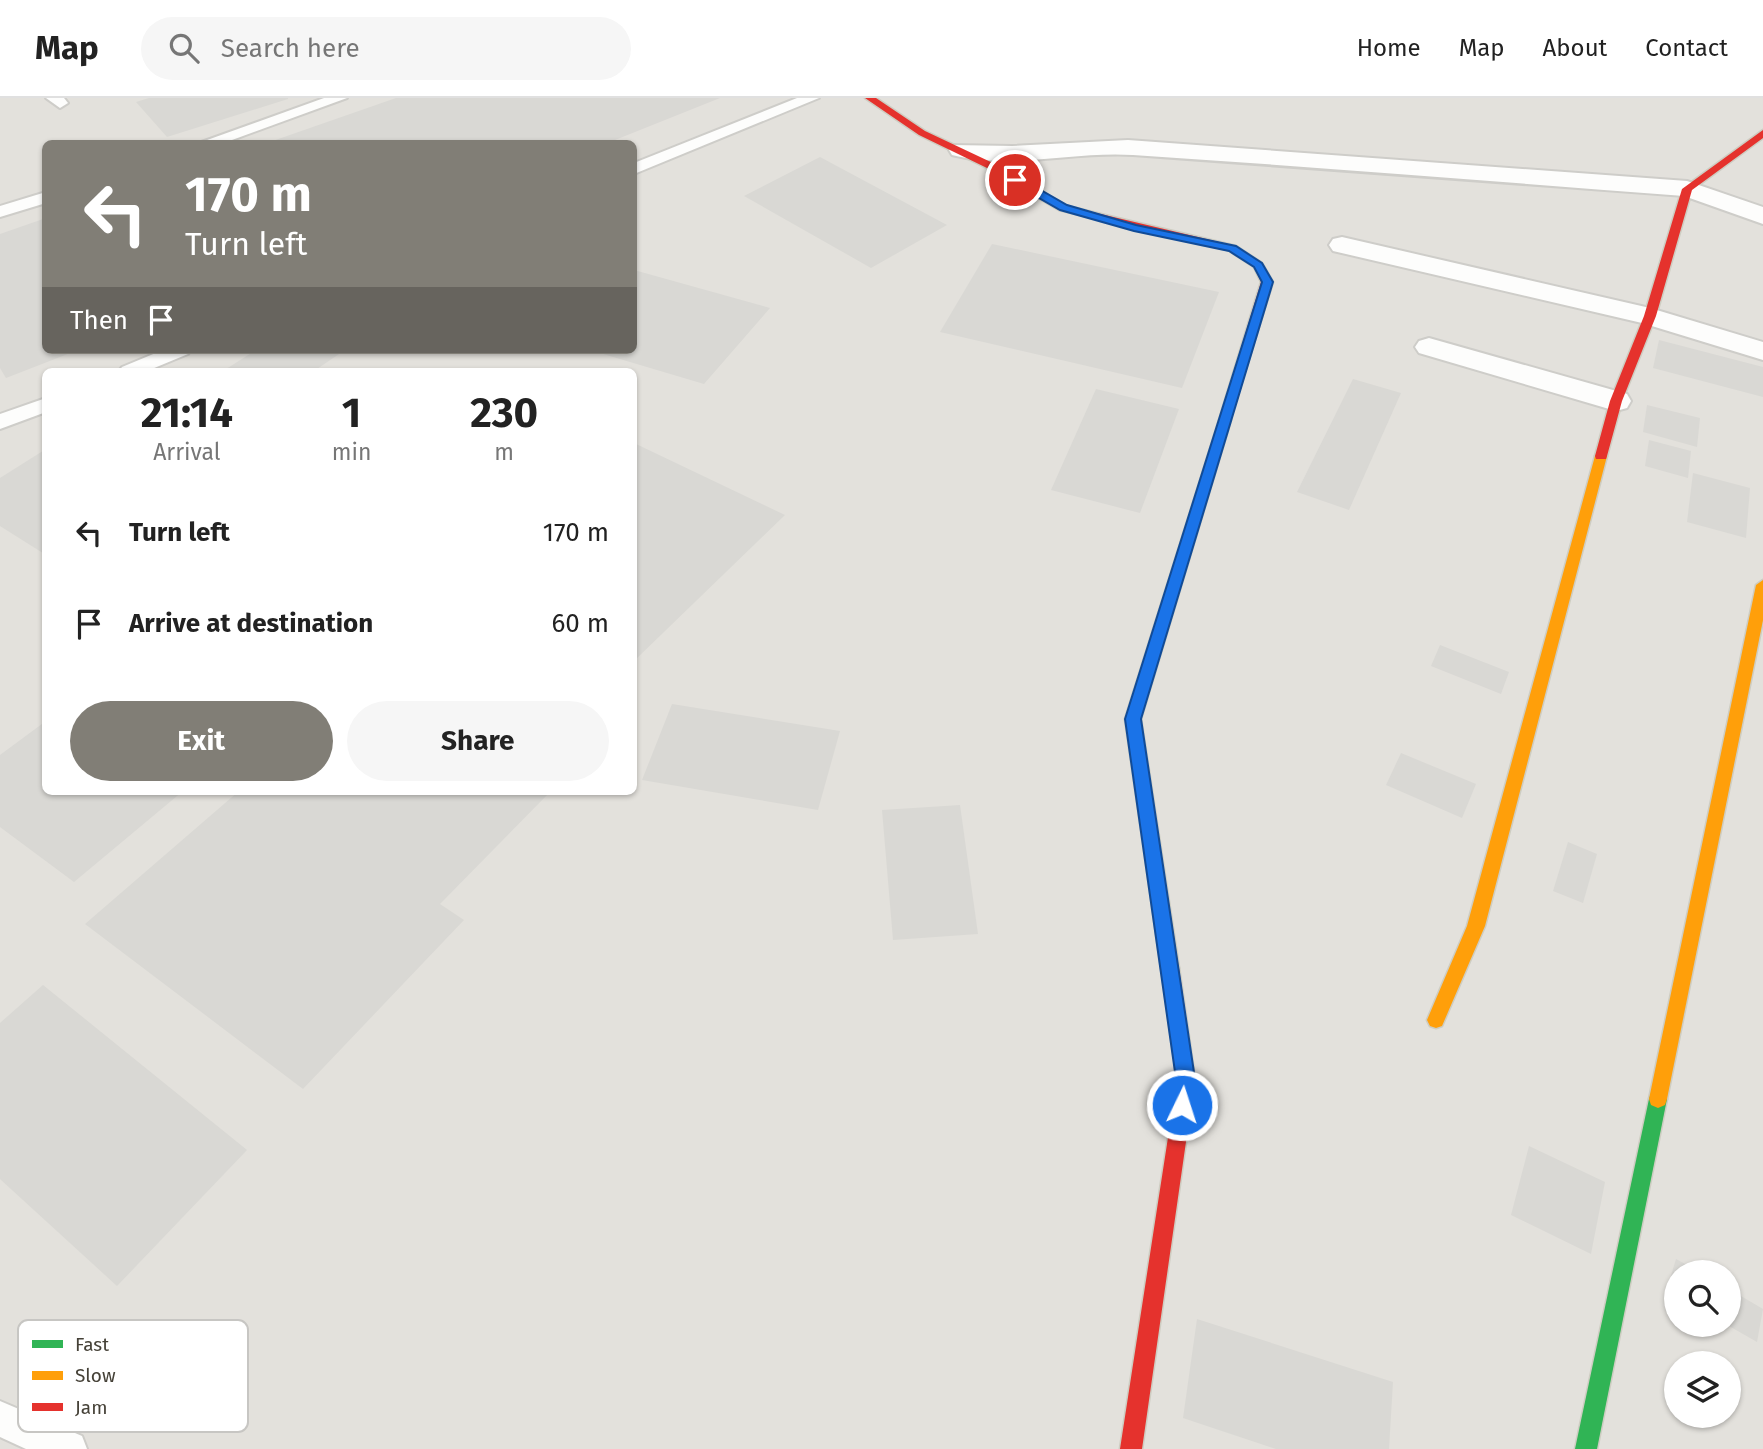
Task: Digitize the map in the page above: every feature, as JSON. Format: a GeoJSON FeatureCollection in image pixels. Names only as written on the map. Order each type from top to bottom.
{"type":"FeatureCollection","features":[{"type":"Feature","properties":{"kind":"street"},"geometry":{"type":"LineString","coordinates":[[870,98],[922,133],[961,150],[1063,208],[1134,228],[1233,248],[1258,265],[1267,282],[1133,719],[1186,1079],[1131,1449]]}},
{"type":"Feature","properties":{"kind":"street"},"geometry":{"type":"LineString","coordinates":[[1436,1020],[1476,926],[1616,401],[1650,316],[1687,189],[1763,133]]}},
{"type":"Feature","properties":{"kind":"street"},"geometry":{"type":"LineString","coordinates":[[961,150],[1071,152],[1128,147],[1687,189],[1763,216]]}},
{"type":"Feature","properties":{"kind":"street"},"geometry":{"type":"LineString","coordinates":[[1342,245],[1650,316],[1763,351]]}},
{"type":"Feature","properties":{"kind":"street"},"geometry":{"type":"LineString","coordinates":[[1429,347],[1616,401]]}},
{"type":"Feature","properties":{"kind":"street"},"geometry":{"type":"LineString","coordinates":[[1586,1449],[1763,585]]}},
{"type":"Feature","properties":{"kind":"lane"},"geometry":{"type":"LineString","coordinates":[[216,140],[339,98]]}},
{"type":"Feature","properties":{"kind":"lane"},"geometry":{"type":"LineString","coordinates":[[637,168],[811,98]]}},
{"type":"Feature","properties":{"kind":"lane"},"geometry":{"type":"LineString","coordinates":[[0,212],[42,198]]}},
{"type":"Feature","properties":{"kind":"lane"},"geometry":{"type":"LineString","coordinates":[[136,368],[171,354]]}},
{"type":"Feature","properties":{"kind":"lane"},"geometry":{"type":"LineString","coordinates":[[0,422],[42,406]]}},
{"type":"Feature","properties":{"kind":"lane"},"geometry":{"type":"LineString","coordinates":[[0,1419],[18,1427]]}},
{"type":"Feature","properties":{"kind":"lane"},"geometry":{"type":"LineString","coordinates":[[30,1432],[69,1449]]}},
{"type":"Feature","properties":{"kind":"shaded area"},"geometry":{"type":"Polygon","coordinates":[[[0,98],[1763,98],[1763,1449],[0,1449],[0,98]]]}},
{"type":"Feature","properties":{"kind":"building"},"geometry":{"type":"Polygon","coordinates":[[[149,98],[288,99],[167,137],[136,102],[149,98]]]}},
{"type":"Feature","properties":{"kind":"building"},"geometry":{"type":"Polygon","coordinates":[[[396,98],[720,98],[615,140],[275,140],[396,98]]]}},
{"type":"Feature","properties":{"kind":"building"},"geometry":{"type":"Polygon","coordinates":[[[820,157],[947,225],[871,268],[744,196],[820,157]]]}},
{"type":"Feature","properties":{"kind":"building"},"geometry":{"type":"Polygon","coordinates":[[[42,219],[42,354],[68,354],[6,378],[0,368],[0,234],[42,219]]]}},
{"type":"Feature","properties":{"kind":"building"},"geometry":{"type":"Polygon","coordinates":[[[992,244],[1219,292],[1182,388],[940,332],[992,244]]]}},
{"type":"Feature","properties":{"kind":"building"},"geometry":{"type":"Polygon","coordinates":[[[637,271],[770,308],[704,384],[603,354],[637,354],[637,271]]]}},
{"type":"Feature","properties":{"kind":"building"},"geometry":{"type":"Polygon","coordinates":[[[1659,340],[1763,367],[1763,397],[1653,368],[1659,340]]]}},
{"type":"Feature","properties":{"kind":"building"},"geometry":{"type":"Polygon","coordinates":[[[250,354],[339,354],[318,368],[228,368],[250,354]]]}},
{"type":"Feature","properties":{"kind":"building"},"geometry":{"type":"Polygon","coordinates":[[[1353,379],[1401,393],[1349,510],[1297,492],[1353,379]]]}},
{"type":"Feature","properties":{"kind":"building"},"geometry":{"type":"Polygon","coordinates":[[[1096,389],[1179,409],[1140,513],[1051,490],[1096,389]]]}},
{"type":"Feature","properties":{"kind":"building"},"geometry":{"type":"Polygon","coordinates":[[[1647,405],[1700,418],[1697,447],[1643,432],[1647,405]]]}},
{"type":"Feature","properties":{"kind":"building"},"geometry":{"type":"Polygon","coordinates":[[[1649,440],[1691,451],[1688,478],[1645,466],[1649,440]]]}},
{"type":"Feature","properties":{"kind":"building"},"geometry":{"type":"Polygon","coordinates":[[[637,444],[785,515],[637,658],[637,444]]]}},
{"type":"Feature","properties":{"kind":"building"},"geometry":{"type":"Polygon","coordinates":[[[42,452],[42,552],[0,526],[0,478],[42,452]]]}},
{"type":"Feature","properties":{"kind":"building"},"geometry":{"type":"Polygon","coordinates":[[[1693,473],[1750,488],[1746,538],[1687,522],[1693,473]]]}},
{"type":"Feature","properties":{"kind":"building"},"geometry":{"type":"Polygon","coordinates":[[[1440,645],[1509,672],[1501,694],[1431,666],[1440,645]]]}},
{"type":"Feature","properties":{"kind":"building"},"geometry":{"type":"Polygon","coordinates":[[[672,704],[840,731],[818,810],[642,780],[672,704]]]}},
{"type":"Feature","properties":{"kind":"building"},"geometry":{"type":"Polygon","coordinates":[[[42,724],[42,795],[178,795],[74,882],[0,827],[0,755],[42,724]]]}},
{"type":"Feature","properties":{"kind":"building"},"geometry":{"type":"Polygon","coordinates":[[[1401,753],[1476,784],[1462,818],[1386,785],[1401,753]]]}},
{"type":"Feature","properties":{"kind":"building"},"geometry":{"type":"Polygon","coordinates":[[[234,795],[547,795],[440,904],[464,920],[303,1089],[85,924],[234,795]]]}},
{"type":"Feature","properties":{"kind":"building"},"geometry":{"type":"Polygon","coordinates":[[[960,805],[978,934],[893,940],[882,810],[960,805]]]}},
{"type":"Feature","properties":{"kind":"building"},"geometry":{"type":"Polygon","coordinates":[[[1568,842],[1597,854],[1583,903],[1553,891],[1568,842]]]}},
{"type":"Feature","properties":{"kind":"building"},"geometry":{"type":"Polygon","coordinates":[[[43,985],[247,1150],[117,1286],[0,1179],[0,1023],[43,985]]]}},
{"type":"Feature","properties":{"kind":"building"},"geometry":{"type":"Polygon","coordinates":[[[1529,1146],[1605,1182],[1591,1254],[1511,1215],[1529,1146]]]}},
{"type":"Feature","properties":{"kind":"building"},"geometry":{"type":"Polygon","coordinates":[[[1741,1296],[1763,1309],[1757,1342],[1741,1333],[1741,1296]]]}},
{"type":"Feature","properties":{"kind":"building"},"geometry":{"type":"Polygon","coordinates":[[[1197,1319],[1393,1382],[1389,1449],[1276,1449],[1183,1418],[1197,1319]]]}},
{"type":"Feature","properties":{"kind":"traffic: fast"},"geometry":{"type":"LineString","coordinates":[[1586,1449],[1658,1099]]}},
{"type":"Feature","properties":{"kind":"traffic: slow"},"geometry":{"type":"LineString","coordinates":[[1170,968],[1133,719],[1225,420]]}},
{"type":"Feature","properties":{"kind":"traffic: slow"},"geometry":{"type":"LineString","coordinates":[[1436,1020],[1476,926],[1601,456]]}},
{"type":"Feature","properties":{"kind":"traffic: slow"},"geometry":{"type":"LineString","coordinates":[[1658,1099],[1763,585]]}},
{"type":"Feature","properties":{"kind":"traffic: jam"},"geometry":{"type":"LineString","coordinates":[[870,98],[922,133],[991,166],[1063,208],[1232,248],[1258,265],[1267,282],[1225,420]]}},
{"type":"Feature","properties":{"kind":"traffic: jam"},"geometry":{"type":"LineString","coordinates":[[1601,456],[1616,401],[1650,316],[1687,189],[1763,133]]}},
{"type":"Feature","properties":{"kind":"traffic: jam"},"geometry":{"type":"LineString","coordinates":[[1131,1449],[1186,1079],[1170,968]]}},
{"type":"Feature","properties":{"kind":"route"},"geometry":{"type":"LineString","coordinates":[[1015,180],[1063,208],[1134,228],[1233,248],[1258,265],[1267,282],[1133,719],[1186,1079],[1182,1105]]}}]}
